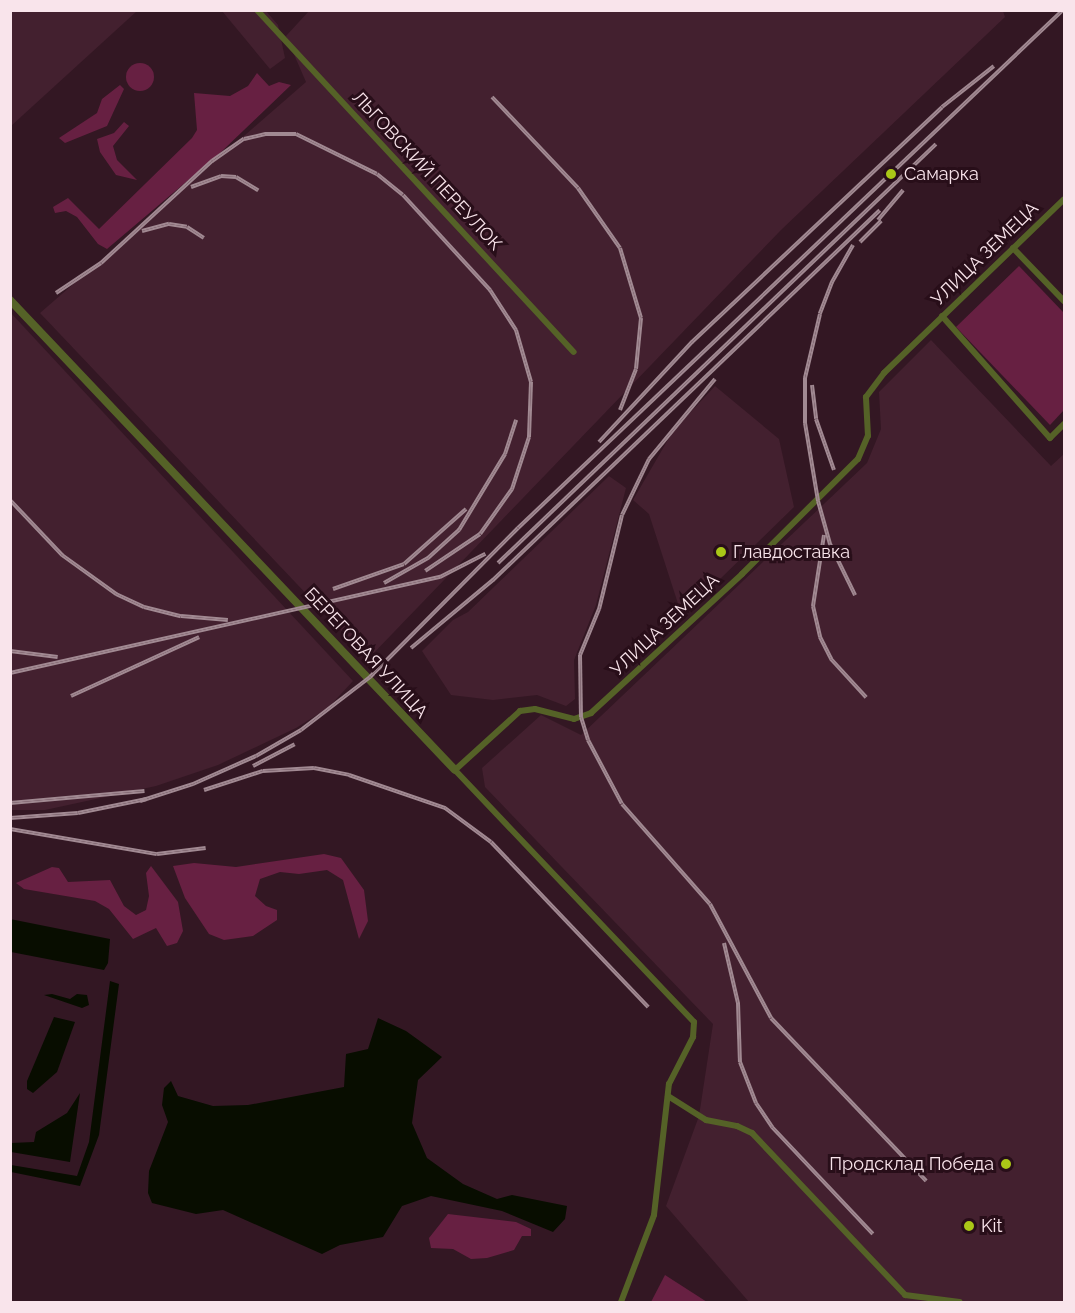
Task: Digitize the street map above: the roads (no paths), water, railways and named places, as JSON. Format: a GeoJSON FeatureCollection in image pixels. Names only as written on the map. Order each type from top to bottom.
{"type":"FeatureCollection","features":[{"type":"Feature","properties":{"kind":"street","name":"ЛЬГОВСКИЙ ПЕРЕУЛОК"},"geometry":{"type":"LineString","coordinates":[[257,10],[574,352]]}},
{"type":"Feature","properties":{"kind":"street","name":"УЛИЦА ЗЕМЕЦА"},"geometry":{"type":"LineString","coordinates":[[455,770],[520,711],[529,709],[564,718],[581,717],[627,682],[858,459],[868,436],[866,397],[871,389],[942,316],[1065,199]]}},
{"type":"Feature","properties":{"kind":"street"},"geometry":{"type":"LineString","coordinates":[[1013,248],[1065,301]]}},
{"type":"Feature","properties":{"kind":"street","name":"БЕРЕГОВАЯ УЛИЦА"},"geometry":{"type":"LineString","coordinates":[[10,300],[689,1014],[696,1029],[671,1072],[668,1096]]}},
{"type":"Feature","properties":{"kind":"street"},"geometry":{"type":"LineString","coordinates":[[942,316],[1050,438],[1065,424]]}},
{"type":"Feature","properties":{"kind":"street"},"geometry":{"type":"LineString","coordinates":[[621,1302],[654,1215],[668,1096],[706,1120],[737,1126],[752,1133],[905,1295],[960,1302]]}},
{"type":"Feature","properties":{"kind":"railway"},"geometry":{"type":"LineString","coordinates":[[140,801],[193,784],[256,756],[301,730],[370,677],[518,528],[1063,10]]}},
{"type":"Feature","properties":{"kind":"railway"},"geometry":{"type":"LineString","coordinates":[[599,442],[692,342],[942,107],[994,66]]}},
{"type":"Feature","properties":{"kind":"railway"},"geometry":{"type":"LineString","coordinates":[[492,97],[578,188],[620,248],[641,318],[636,369],[620,410]]}},
{"type":"Feature","properties":{"kind":"railway"},"geometry":{"type":"LineString","coordinates":[[56,293],[101,263],[212,161],[244,139],[265,134],[296,134],[377,174],[403,195],[490,290],[516,330],[531,382],[529,437],[512,489],[480,534],[425,571]]}},
{"type":"Feature","properties":{"kind":"railway"},"geometry":{"type":"LineString","coordinates":[[498,563],[936,144]]}},
{"type":"Feature","properties":{"kind":"railway"},"geometry":{"type":"LineString","coordinates":[[191,187],[221,176],[236,177],[258,190]]}},
{"type":"Feature","properties":{"kind":"railway"},"geometry":{"type":"LineString","coordinates":[[878,220],[903,190]]}},
{"type":"Feature","properties":{"kind":"railway"},"geometry":{"type":"LineString","coordinates":[[411,648],[493,580],[880,210]]}},
{"type":"Feature","properties":{"kind":"railway"},"geometry":{"type":"LineString","coordinates":[[860,242],[881,221]]}},
{"type":"Feature","properties":{"kind":"railway"},"geometry":{"type":"LineString","coordinates":[[142,231],[169,224],[187,227],[204,238]]}},
{"type":"Feature","properties":{"kind":"railway"},"geometry":{"type":"LineString","coordinates":[[853,245],[832,282],[820,314],[805,378],[805,423],[818,501],[830,544],[855,595]]}},
{"type":"Feature","properties":{"kind":"railway"},"geometry":{"type":"LineString","coordinates":[[715,379],[649,459],[622,515],[599,609],[580,655],[581,717],[588,740],[622,804],[710,904],[771,1018],[926,1181]]}},
{"type":"Feature","properties":{"kind":"railway"},"geometry":{"type":"LineString","coordinates":[[812,385],[816,419],[834,470]]}},
{"type":"Feature","properties":{"kind":"railway"},"geometry":{"type":"LineString","coordinates":[[384,583],[428,558],[459,530],[505,454],[516,420]]}},
{"type":"Feature","properties":{"kind":"railway"},"geometry":{"type":"LineString","coordinates":[[10,500],[62,555],[116,594],[144,607],[181,616],[228,620]]}},
{"type":"Feature","properties":{"kind":"railway"},"geometry":{"type":"LineString","coordinates":[[333,589],[404,564],[466,509]]}},
{"type":"Feature","properties":{"kind":"railway"},"geometry":{"type":"LineString","coordinates":[[824,535],[813,606],[820,637],[831,659],[866,697]]}},
{"type":"Feature","properties":{"kind":"railway"},"geometry":{"type":"LineString","coordinates":[[10,673],[440,577],[485,554]]}},
{"type":"Feature","properties":{"kind":"railway"},"geometry":{"type":"LineString","coordinates":[[71,696],[199,637]]}},
{"type":"Feature","properties":{"kind":"railway"},"geometry":{"type":"LineString","coordinates":[[10,651],[58,657]]}},
{"type":"Feature","properties":{"kind":"railway"},"geometry":{"type":"LineString","coordinates":[[253,766],[295,744]]}},
{"type":"Feature","properties":{"kind":"railway"},"geometry":{"type":"LineString","coordinates":[[204,790],[263,771],[314,768],[349,775],[445,808],[491,842],[648,1007]]}},
{"type":"Feature","properties":{"kind":"railway"},"geometry":{"type":"LineString","coordinates":[[10,803],[144,791]]}},
{"type":"Feature","properties":{"kind":"railway"},"geometry":{"type":"LineString","coordinates":[[10,818],[78,813],[147,799]]}},
{"type":"Feature","properties":{"kind":"railway"},"geometry":{"type":"LineString","coordinates":[[10,829],[157,854],[206,848]]}},
{"type":"Feature","properties":{"kind":"railway"},"geometry":{"type":"LineString","coordinates":[[724,943],[738,1003],[740,1062],[756,1103],[772,1127],[873,1234]]}},
{"type":"Feature","properties":{"kind":"place","name":"Самарка"},"geometry":{"type":"Point","coordinates":[891,174]}},
{"type":"Feature","properties":{"kind":"place","name":"Главдоставка"},"geometry":{"type":"Point","coordinates":[721,552]}},
{"type":"Feature","properties":{"kind":"place","name":"Продсклад Победа"},"geometry":{"type":"Point","coordinates":[1006,1164]}},
{"type":"Feature","properties":{"kind":"place","name":"Kit"},"geometry":{"type":"Point","coordinates":[969,1226]}}]}
